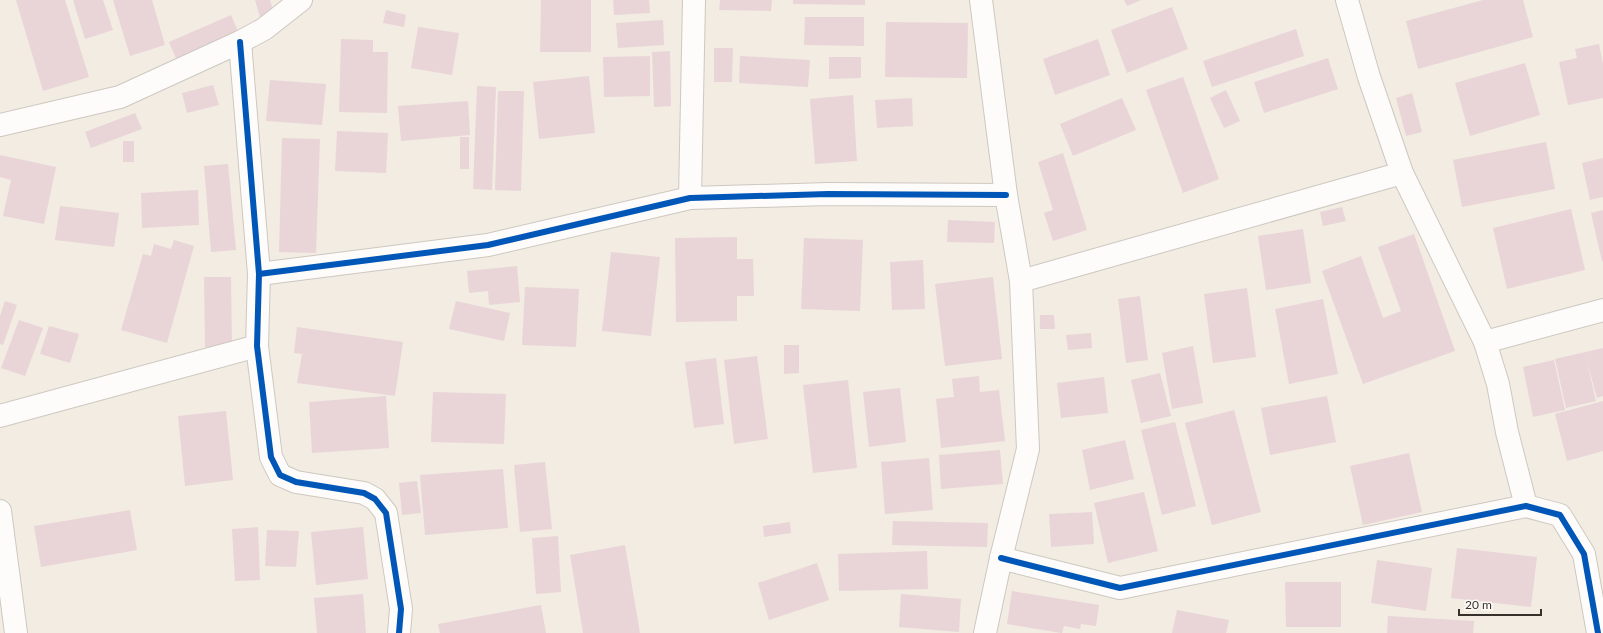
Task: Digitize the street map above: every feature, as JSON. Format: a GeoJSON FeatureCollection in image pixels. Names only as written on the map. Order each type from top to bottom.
{"type":"FeatureCollection","features":[{"type":"Feature","properties":{"kind":"street"},"geometry":{"type":"LineString","coordinates":[[0,125],[120,97],[240,42],[264,29],[301,0]]}},
{"type":"Feature","properties":{"kind":"street"},"geometry":{"type":"LineString","coordinates":[[690,198],[694,0]]}},
{"type":"Feature","properties":{"kind":"street"},"geometry":{"type":"LineString","coordinates":[[981,0],[1006,195],[1021,281],[1028,449],[1001,558],[986,633]]}},
{"type":"Feature","properties":{"kind":"street"},"geometry":{"type":"LineString","coordinates":[[1347,0],[1369,77],[1402,173],[1485,342],[1498,384],[1507,432],[1526,506]]}},
{"type":"Feature","properties":{"kind":"street"},"geometry":{"type":"LineString","coordinates":[[240,42],[259,274],[257,346],[271,457],[280,475],[296,482],[364,493],[375,499],[386,513],[401,609],[399,633]]}},
{"type":"Feature","properties":{"kind":"street"},"geometry":{"type":"LineString","coordinates":[[1021,281],[1402,173]]}},
{"type":"Feature","properties":{"kind":"street"},"geometry":{"type":"LineString","coordinates":[[259,274],[488,245],[690,198],[828,194],[1006,195]]}},
{"type":"Feature","properties":{"kind":"street"},"geometry":{"type":"LineString","coordinates":[[1485,342],[1603,310]]}},
{"type":"Feature","properties":{"kind":"street"},"geometry":{"type":"LineString","coordinates":[[0,416],[257,346]]}},
{"type":"Feature","properties":{"kind":"street"},"geometry":{"type":"LineString","coordinates":[[1001,558],[1120,588],[1526,506],[1560,515],[1584,554],[1598,633]]}},
{"type":"Feature","properties":{"kind":"street"},"geometry":{"type":"LineString","coordinates":[[0,511],[16,633]]}},
{"type":"Feature","properties":{"kind":"building"},"geometry":{"type":"Polygon","coordinates":[[[16,0],[65,0],[89,77],[43,91],[16,0]]]}},
{"type":"Feature","properties":{"kind":"building"},"geometry":{"type":"Polygon","coordinates":[[[73,0],[103,0],[113,30],[85,39],[73,0]]]}},
{"type":"Feature","properties":{"kind":"building"},"geometry":{"type":"Polygon","coordinates":[[[113,0],[152,0],[165,45],[130,56],[113,0]]]}},
{"type":"Feature","properties":{"kind":"building"},"geometry":{"type":"Polygon","coordinates":[[[255,0],[270,0],[274,13],[260,17],[255,0]]]}},
{"type":"Feature","properties":{"kind":"building"},"geometry":{"type":"Polygon","coordinates":[[[541,0],[591,0],[591,52],[540,52],[541,0]]]}},
{"type":"Feature","properties":{"kind":"building"},"geometry":{"type":"Polygon","coordinates":[[[613,0],[649,0],[650,13],[614,15],[613,0]]]}},
{"type":"Feature","properties":{"kind":"building"},"geometry":{"type":"Polygon","coordinates":[[[720,0],[772,0],[771,11],[719,10],[720,0]]]}},
{"type":"Feature","properties":{"kind":"building"},"geometry":{"type":"Polygon","coordinates":[[[793,0],[865,0],[865,5],[793,4],[793,0]]]}},
{"type":"Feature","properties":{"kind":"building"},"geometry":{"type":"Polygon","coordinates":[[[1124,0],[1141,0],[1127,6],[1124,0]]]}},
{"type":"Feature","properties":{"kind":"building"},"geometry":{"type":"Polygon","coordinates":[[[1483,0],[1523,0],[1533,37],[1418,69],[1406,21],[1483,0]]]}},
{"type":"Feature","properties":{"kind":"building"},"geometry":{"type":"Polygon","coordinates":[[[1172,7],[1188,49],[1127,73],[1111,30],[1172,7]]]}},
{"type":"Feature","properties":{"kind":"building"},"geometry":{"type":"Polygon","coordinates":[[[386,10],[406,15],[404,27],[383,23],[386,10]]]}},
{"type":"Feature","properties":{"kind":"building"},"geometry":{"type":"Polygon","coordinates":[[[231,15],[239,34],[177,61],[169,42],[231,15]]]}},
{"type":"Feature","properties":{"kind":"building"},"geometry":{"type":"Polygon","coordinates":[[[805,17],[864,17],[864,46],[804,45],[805,17]]]}},
{"type":"Feature","properties":{"kind":"building"},"geometry":{"type":"Polygon","coordinates":[[[663,20],[664,45],[618,48],[616,23],[663,20]]]}},
{"type":"Feature","properties":{"kind":"building"},"geometry":{"type":"Polygon","coordinates":[[[886,22],[968,23],[967,78],[885,77],[886,22]]]}},
{"type":"Feature","properties":{"kind":"building"},"geometry":{"type":"Polygon","coordinates":[[[418,27],[459,33],[452,75],[411,68],[418,27]]]}},
{"type":"Feature","properties":{"kind":"building"},"geometry":{"type":"Polygon","coordinates":[[[1296,29],[1304,56],[1212,87],[1203,61],[1296,29]]]}},
{"type":"Feature","properties":{"kind":"building"},"geometry":{"type":"Polygon","coordinates":[[[341,39],[373,40],[373,52],[388,52],[387,113],[339,112],[341,39]]]}},
{"type":"Feature","properties":{"kind":"building"},"geometry":{"type":"Polygon","coordinates":[[[1098,39],[1110,75],[1055,95],[1043,59],[1098,39]]]}},
{"type":"Feature","properties":{"kind":"building"},"geometry":{"type":"Polygon","coordinates":[[[1599,44],[1603,64],[1603,98],[1568,105],[1559,62],[1577,58],[1575,49],[1599,44]]]}},
{"type":"Feature","properties":{"kind":"building"},"geometry":{"type":"Polygon","coordinates":[[[714,48],[733,48],[732,82],[714,82],[714,48]]]}},
{"type":"Feature","properties":{"kind":"building"},"geometry":{"type":"Polygon","coordinates":[[[670,51],[671,106],[654,107],[652,52],[670,51]]]}},
{"type":"Feature","properties":{"kind":"building"},"geometry":{"type":"Polygon","coordinates":[[[650,56],[650,96],[604,97],[603,57],[650,56]]]}},
{"type":"Feature","properties":{"kind":"building"},"geometry":{"type":"Polygon","coordinates":[[[740,56],[810,60],[808,87],[739,83],[740,56]]]}},
{"type":"Feature","properties":{"kind":"building"},"geometry":{"type":"Polygon","coordinates":[[[829,57],[861,57],[861,78],[829,79],[829,57]]]}},
{"type":"Feature","properties":{"kind":"building"},"geometry":{"type":"Polygon","coordinates":[[[1328,58],[1338,89],[1264,113],[1254,82],[1328,58]]]}},
{"type":"Feature","properties":{"kind":"building"},"geometry":{"type":"Polygon","coordinates":[[[1525,63],[1540,115],[1470,136],[1455,83],[1525,63]]]}},
{"type":"Feature","properties":{"kind":"building"},"geometry":{"type":"Polygon","coordinates":[[[589,76],[595,133],[539,139],[533,82],[589,76]]]}},
{"type":"Feature","properties":{"kind":"building"},"geometry":{"type":"Polygon","coordinates":[[[1183,77],[1219,179],[1183,193],[1146,90],[1183,77]]]}},
{"type":"Feature","properties":{"kind":"building"},"geometry":{"type":"Polygon","coordinates":[[[270,80],[326,84],[322,125],[266,121],[270,80]]]}},
{"type":"Feature","properties":{"kind":"building"},"geometry":{"type":"Polygon","coordinates":[[[213,85],[219,105],[187,113],[182,93],[213,85]]]}},
{"type":"Feature","properties":{"kind":"building"},"geometry":{"type":"Polygon","coordinates":[[[477,86],[496,87],[492,190],[473,189],[477,86]]]}},
{"type":"Feature","properties":{"kind":"building"},"geometry":{"type":"Polygon","coordinates":[[[1226,90],[1240,121],[1224,128],[1210,98],[1226,90]]]}},
{"type":"Feature","properties":{"kind":"building"},"geometry":{"type":"Polygon","coordinates":[[[498,91],[524,91],[521,191],[495,190],[498,91]]]}},
{"type":"Feature","properties":{"kind":"building"},"geometry":{"type":"Polygon","coordinates":[[[1412,93],[1422,132],[1406,136],[1396,98],[1412,93]]]}},
{"type":"Feature","properties":{"kind":"building"},"geometry":{"type":"Polygon","coordinates":[[[853,95],[857,161],[815,164],[810,99],[853,95]]]}},
{"type":"Feature","properties":{"kind":"building"},"geometry":{"type":"Polygon","coordinates":[[[912,98],[913,126],[877,128],[875,100],[912,98]]]}},
{"type":"Feature","properties":{"kind":"building"},"geometry":{"type":"Polygon","coordinates":[[[1122,98],[1136,130],[1073,156],[1060,124],[1122,98]]]}},
{"type":"Feature","properties":{"kind":"building"},"geometry":{"type":"Polygon","coordinates":[[[468,101],[470,135],[401,141],[398,106],[468,101]]]}},
{"type":"Feature","properties":{"kind":"building"},"geometry":{"type":"Polygon","coordinates":[[[135,113],[142,129],[91,148],[85,132],[135,113]]]}},
{"type":"Feature","properties":{"kind":"building"},"geometry":{"type":"Polygon","coordinates":[[[337,131],[388,133],[386,173],[335,171],[337,131]]]}},
{"type":"Feature","properties":{"kind":"building"},"geometry":{"type":"Polygon","coordinates":[[[460,137],[469,137],[469,169],[460,169],[460,137]]]}},
{"type":"Feature","properties":{"kind":"building"},"geometry":{"type":"Polygon","coordinates":[[[282,138],[320,139],[316,253],[279,252],[282,138]]]}},
{"type":"Feature","properties":{"kind":"building"},"geometry":{"type":"Polygon","coordinates":[[[123,141],[134,141],[134,162],[123,162],[123,141]]]}},
{"type":"Feature","properties":{"kind":"building"},"geometry":{"type":"Polygon","coordinates":[[[1546,142],[1555,189],[1462,207],[1453,160],[1546,142]]]}},
{"type":"Feature","properties":{"kind":"building"},"geometry":{"type":"Polygon","coordinates":[[[1063,153],[1087,230],[1053,241],[1044,213],[1053,210],[1038,162],[1063,153]]]}},
{"type":"Feature","properties":{"kind":"building"},"geometry":{"type":"Polygon","coordinates":[[[0,155],[56,167],[44,224],[3,216],[11,180],[0,177],[0,155]]]}},
{"type":"Feature","properties":{"kind":"building"},"geometry":{"type":"Polygon","coordinates":[[[1603,158],[1603,197],[1590,200],[1582,163],[1603,158]]]}},
{"type":"Feature","properties":{"kind":"building"},"geometry":{"type":"Polygon","coordinates":[[[228,164],[236,250],[211,252],[204,166],[228,164]]]}},
{"type":"Feature","properties":{"kind":"building"},"geometry":{"type":"Polygon","coordinates":[[[198,190],[199,225],[142,228],[141,193],[198,190]]]}},
{"type":"Feature","properties":{"kind":"building"},"geometry":{"type":"Polygon","coordinates":[[[60,206],[119,213],[114,247],[55,240],[60,206]]]}},
{"type":"Feature","properties":{"kind":"building"},"geometry":{"type":"Polygon","coordinates":[[[1342,207],[1346,221],[1323,226],[1320,212],[1342,207]]]}},
{"type":"Feature","properties":{"kind":"building"},"geometry":{"type":"Polygon","coordinates":[[[1571,209],[1585,270],[1507,289],[1493,228],[1571,209]]]}},
{"type":"Feature","properties":{"kind":"building"},"geometry":{"type":"Polygon","coordinates":[[[1603,210],[1603,261],[1602,261],[1591,213],[1603,210]]]}},
{"type":"Feature","properties":{"kind":"building"},"geometry":{"type":"Polygon","coordinates":[[[948,220],[995,222],[994,243],[947,242],[948,220]]]}},
{"type":"Feature","properties":{"kind":"building"},"geometry":{"type":"Polygon","coordinates":[[[1303,229],[1311,283],[1266,290],[1258,236],[1303,229]]]}},
{"type":"Feature","properties":{"kind":"building"},"geometry":{"type":"Polygon","coordinates":[[[1414,234],[1455,351],[1363,384],[1322,271],[1361,256],[1383,318],[1401,311],[1378,247],[1414,234]]]}},
{"type":"Feature","properties":{"kind":"building"},"geometry":{"type":"Polygon","coordinates":[[[737,237],[737,259],[753,259],[754,296],[737,296],[737,321],[676,322],[675,238],[737,237]]]}},
{"type":"Feature","properties":{"kind":"building"},"geometry":{"type":"Polygon","coordinates":[[[804,238],[863,240],[860,311],[801,309],[804,238]]]}},
{"type":"Feature","properties":{"kind":"building"},"geometry":{"type":"Polygon","coordinates":[[[174,240],[194,246],[167,343],[121,330],[143,254],[151,256],[154,244],[171,249],[174,240]]]}},
{"type":"Feature","properties":{"kind":"building"},"geometry":{"type":"Polygon","coordinates":[[[611,252],[660,257],[651,336],[602,331],[611,252]]]}},
{"type":"Feature","properties":{"kind":"building"},"geometry":{"type":"Polygon","coordinates":[[[923,260],[925,309],[892,310],[890,262],[923,260]]]}},
{"type":"Feature","properties":{"kind":"building"},"geometry":{"type":"Polygon","coordinates":[[[517,266],[520,302],[489,305],[488,291],[469,293],[467,271],[517,266]]]}},
{"type":"Feature","properties":{"kind":"building"},"geometry":{"type":"Polygon","coordinates":[[[204,277],[231,277],[232,347],[205,347],[204,277]]]}},
{"type":"Feature","properties":{"kind":"building"},"geometry":{"type":"Polygon","coordinates":[[[993,277],[1002,359],[945,366],[935,284],[993,277]]]}},
{"type":"Feature","properties":{"kind":"building"},"geometry":{"type":"Polygon","coordinates":[[[525,287],[579,289],[576,347],[522,345],[525,287]]]}},
{"type":"Feature","properties":{"kind":"building"},"geometry":{"type":"Polygon","coordinates":[[[1247,288],[1256,357],[1213,363],[1204,294],[1247,288]]]}},
{"type":"Feature","properties":{"kind":"building"},"geometry":{"type":"Polygon","coordinates":[[[1140,296],[1148,360],[1126,363],[1118,299],[1140,296]]]}},
{"type":"Feature","properties":{"kind":"building"},"geometry":{"type":"Polygon","coordinates":[[[1323,299],[1338,374],[1289,384],[1275,309],[1323,299]]]}},
{"type":"Feature","properties":{"kind":"building"},"geometry":{"type":"Polygon","coordinates":[[[5,301],[17,305],[3,345],[0,344],[0,316],[5,301]]]}},
{"type":"Feature","properties":{"kind":"building"},"geometry":{"type":"Polygon","coordinates":[[[456,301],[510,313],[504,341],[449,329],[456,301]]]}},
{"type":"Feature","properties":{"kind":"building"},"geometry":{"type":"Polygon","coordinates":[[[1040,315],[1054,315],[1055,329],[1040,329],[1040,315]]]}},
{"type":"Feature","properties":{"kind":"building"},"geometry":{"type":"Polygon","coordinates":[[[19,320],[43,328],[25,376],[1,368],[19,320]]]}},
{"type":"Feature","properties":{"kind":"building"},"geometry":{"type":"Polygon","coordinates":[[[49,326],[79,334],[70,363],[40,354],[49,326]]]}},
{"type":"Feature","properties":{"kind":"building"},"geometry":{"type":"Polygon","coordinates":[[[297,327],[403,342],[395,396],[297,383],[302,354],[294,353],[297,327]]]}},
{"type":"Feature","properties":{"kind":"building"},"geometry":{"type":"Polygon","coordinates":[[[1091,333],[1092,348],[1068,350],[1066,335],[1091,333]]]}},
{"type":"Feature","properties":{"kind":"building"},"geometry":{"type":"Polygon","coordinates":[[[784,345],[799,345],[799,373],[784,374],[784,345]]]}},
{"type":"Feature","properties":{"kind":"building"},"geometry":{"type":"Polygon","coordinates":[[[1193,346],[1203,403],[1172,409],[1162,353],[1193,346]]]}},
{"type":"Feature","properties":{"kind":"building"},"geometry":{"type":"Polygon","coordinates":[[[1603,348],[1603,396],[1597,398],[1587,362],[1596,401],[1566,408],[1555,359],[1603,348]]]}},
{"type":"Feature","properties":{"kind":"building"},"geometry":{"type":"Polygon","coordinates":[[[757,356],[768,439],[734,444],[724,360],[757,356]]]}},
{"type":"Feature","properties":{"kind":"building"},"geometry":{"type":"Polygon","coordinates":[[[716,358],[724,424],[694,428],[685,362],[716,358]]]}},
{"type":"Feature","properties":{"kind":"building"},"geometry":{"type":"Polygon","coordinates":[[[1554,360],[1565,410],[1533,417],[1523,367],[1554,360]]]}},
{"type":"Feature","properties":{"kind":"building"},"geometry":{"type":"Polygon","coordinates":[[[1160,373],[1171,416],[1141,423],[1131,380],[1160,373]]]}},
{"type":"Feature","properties":{"kind":"building"},"geometry":{"type":"Polygon","coordinates":[[[979,376],[980,392],[999,390],[1005,441],[941,448],[936,399],[954,397],[952,379],[979,376]]]}},
{"type":"Feature","properties":{"kind":"building"},"geometry":{"type":"Polygon","coordinates":[[[1104,377],[1108,413],[1061,418],[1057,383],[1104,377]]]}},
{"type":"Feature","properties":{"kind":"building"},"geometry":{"type":"Polygon","coordinates":[[[848,380],[857,468],[813,473],[803,385],[848,380]]]}},
{"type":"Feature","properties":{"kind":"building"},"geometry":{"type":"Polygon","coordinates":[[[900,388],[906,442],[869,447],[863,392],[900,388]]]}},
{"type":"Feature","properties":{"kind":"building"},"geometry":{"type":"Polygon","coordinates":[[[433,392],[506,394],[504,444],[431,442],[433,392]]]}},
{"type":"Feature","properties":{"kind":"building"},"geometry":{"type":"Polygon","coordinates":[[[386,396],[389,448],[312,453],[309,402],[386,396]]]}},
{"type":"Feature","properties":{"kind":"building"},"geometry":{"type":"Polygon","coordinates":[[[1327,396],[1336,442],[1270,455],[1261,408],[1327,396]]]}},
{"type":"Feature","properties":{"kind":"building"},"geometry":{"type":"Polygon","coordinates":[[[1603,401],[1603,451],[1567,461],[1555,414],[1603,401]]]}},
{"type":"Feature","properties":{"kind":"building"},"geometry":{"type":"Polygon","coordinates":[[[1234,410],[1261,512],[1212,525],[1185,423],[1234,410]]]}},
{"type":"Feature","properties":{"kind":"building"},"geometry":{"type":"Polygon","coordinates":[[[226,411],[233,480],[185,486],[178,416],[226,411]]]}},
{"type":"Feature","properties":{"kind":"building"},"geometry":{"type":"Polygon","coordinates":[[[1175,422],[1196,506],[1162,515],[1141,430],[1175,422]]]}},
{"type":"Feature","properties":{"kind":"building"},"geometry":{"type":"Polygon","coordinates":[[[1125,440],[1134,479],[1090,490],[1082,450],[1125,440]]]}},
{"type":"Feature","properties":{"kind":"building"},"geometry":{"type":"Polygon","coordinates":[[[1000,450],[1003,484],[941,489],[939,455],[1000,450]]]}},
{"type":"Feature","properties":{"kind":"building"},"geometry":{"type":"Polygon","coordinates":[[[1409,453],[1422,512],[1363,525],[1350,466],[1409,453]]]}},
{"type":"Feature","properties":{"kind":"building"},"geometry":{"type":"Polygon","coordinates":[[[929,458],[933,510],[885,514],[881,462],[929,458]]]}},
{"type":"Feature","properties":{"kind":"building"},"geometry":{"type":"Polygon","coordinates":[[[545,462],[552,529],[520,532],[514,465],[545,462]]]}},
{"type":"Feature","properties":{"kind":"building"},"geometry":{"type":"Polygon","coordinates":[[[503,469],[508,528],[425,535],[420,475],[503,469]]]}},
{"type":"Feature","properties":{"kind":"building"},"geometry":{"type":"Polygon","coordinates":[[[417,481],[421,513],[402,515],[399,483],[417,481]]]}},
{"type":"Feature","properties":{"kind":"building"},"geometry":{"type":"Polygon","coordinates":[[[1144,492],[1158,551],[1108,563],[1094,503],[1144,492]]]}},
{"type":"Feature","properties":{"kind":"building"},"geometry":{"type":"Polygon","coordinates":[[[130,510],[137,550],[41,567],[34,526],[130,510]]]}},
{"type":"Feature","properties":{"kind":"building"},"geometry":{"type":"Polygon","coordinates":[[[1092,512],[1094,544],[1051,547],[1049,514],[1092,512]]]}},
{"type":"Feature","properties":{"kind":"building"},"geometry":{"type":"Polygon","coordinates":[[[893,521],[988,523],[987,547],[892,545],[893,521]]]}},
{"type":"Feature","properties":{"kind":"building"},"geometry":{"type":"Polygon","coordinates":[[[790,522],[791,533],[764,537],[763,526],[790,522]]]}},
{"type":"Feature","properties":{"kind":"building"},"geometry":{"type":"Polygon","coordinates":[[[258,527],[260,580],[235,581],[232,529],[258,527]]]}},
{"type":"Feature","properties":{"kind":"building"},"geometry":{"type":"Polygon","coordinates":[[[363,527],[368,579],[316,585],[311,532],[363,527]]]}},
{"type":"Feature","properties":{"kind":"building"},"geometry":{"type":"Polygon","coordinates":[[[267,530],[299,531],[296,567],[265,566],[267,530]]]}},
{"type":"Feature","properties":{"kind":"building"},"geometry":{"type":"Polygon","coordinates":[[[558,536],[561,592],[536,594],[532,538],[558,536]]]}},
{"type":"Feature","properties":{"kind":"building"},"geometry":{"type":"Polygon","coordinates":[[[625,545],[640,633],[583,633],[570,555],[625,545]]]}},
{"type":"Feature","properties":{"kind":"building"},"geometry":{"type":"Polygon","coordinates":[[[1457,548],[1537,557],[1531,607],[1451,598],[1457,548]]]}},
{"type":"Feature","properties":{"kind":"building"},"geometry":{"type":"Polygon","coordinates":[[[927,551],[928,589],[839,591],[838,554],[927,551]]]}},
{"type":"Feature","properties":{"kind":"building"},"geometry":{"type":"Polygon","coordinates":[[[1377,560],[1432,568],[1426,611],[1371,603],[1377,560]]]}},
{"type":"Feature","properties":{"kind":"building"},"geometry":{"type":"Polygon","coordinates":[[[817,563],[829,600],[769,620],[758,583],[817,563]]]}},
{"type":"Feature","properties":{"kind":"building"},"geometry":{"type":"Polygon","coordinates":[[[1285,582],[1341,582],[1341,627],[1286,627],[1285,582]]]}},
{"type":"Feature","properties":{"kind":"building"},"geometry":{"type":"Polygon","coordinates":[[[1012,591],[1099,605],[1096,626],[1081,624],[1080,629],[1064,626],[1061,633],[1007,624],[1012,591]]]}},
{"type":"Feature","properties":{"kind":"building"},"geometry":{"type":"Polygon","coordinates":[[[363,594],[366,633],[317,633],[314,598],[363,594]]]}},
{"type":"Feature","properties":{"kind":"building"},"geometry":{"type":"Polygon","coordinates":[[[901,594],[961,599],[959,632],[899,627],[901,594]]]}},
{"type":"Feature","properties":{"kind":"building"},"geometry":{"type":"Polygon","coordinates":[[[541,605],[546,633],[440,633],[438,624],[541,605]]]}},
{"type":"Feature","properties":{"kind":"building"},"geometry":{"type":"Polygon","coordinates":[[[1177,610],[1229,620],[1226,633],[1172,633],[1177,610]]]}},
{"type":"Feature","properties":{"kind":"building"},"geometry":{"type":"Polygon","coordinates":[[[1388,616],[1474,621],[1473,633],[1387,633],[1388,616]]]}},
{"type":"Feature","properties":{"kind":"cycle path"},"geometry":{"type":"LineString","coordinates":[[240,42],[259,274],[257,346],[271,457],[280,475],[296,482],[364,493],[375,499],[386,513],[401,609],[399,633]]}},
{"type":"Feature","properties":{"kind":"cycle path"},"geometry":{"type":"LineString","coordinates":[[259,274],[488,245],[690,198],[828,194],[1006,195]]}},
{"type":"Feature","properties":{"kind":"cycle path"},"geometry":{"type":"LineString","coordinates":[[1001,558],[1120,588],[1526,506],[1560,515],[1584,554],[1598,633]]}}]}
